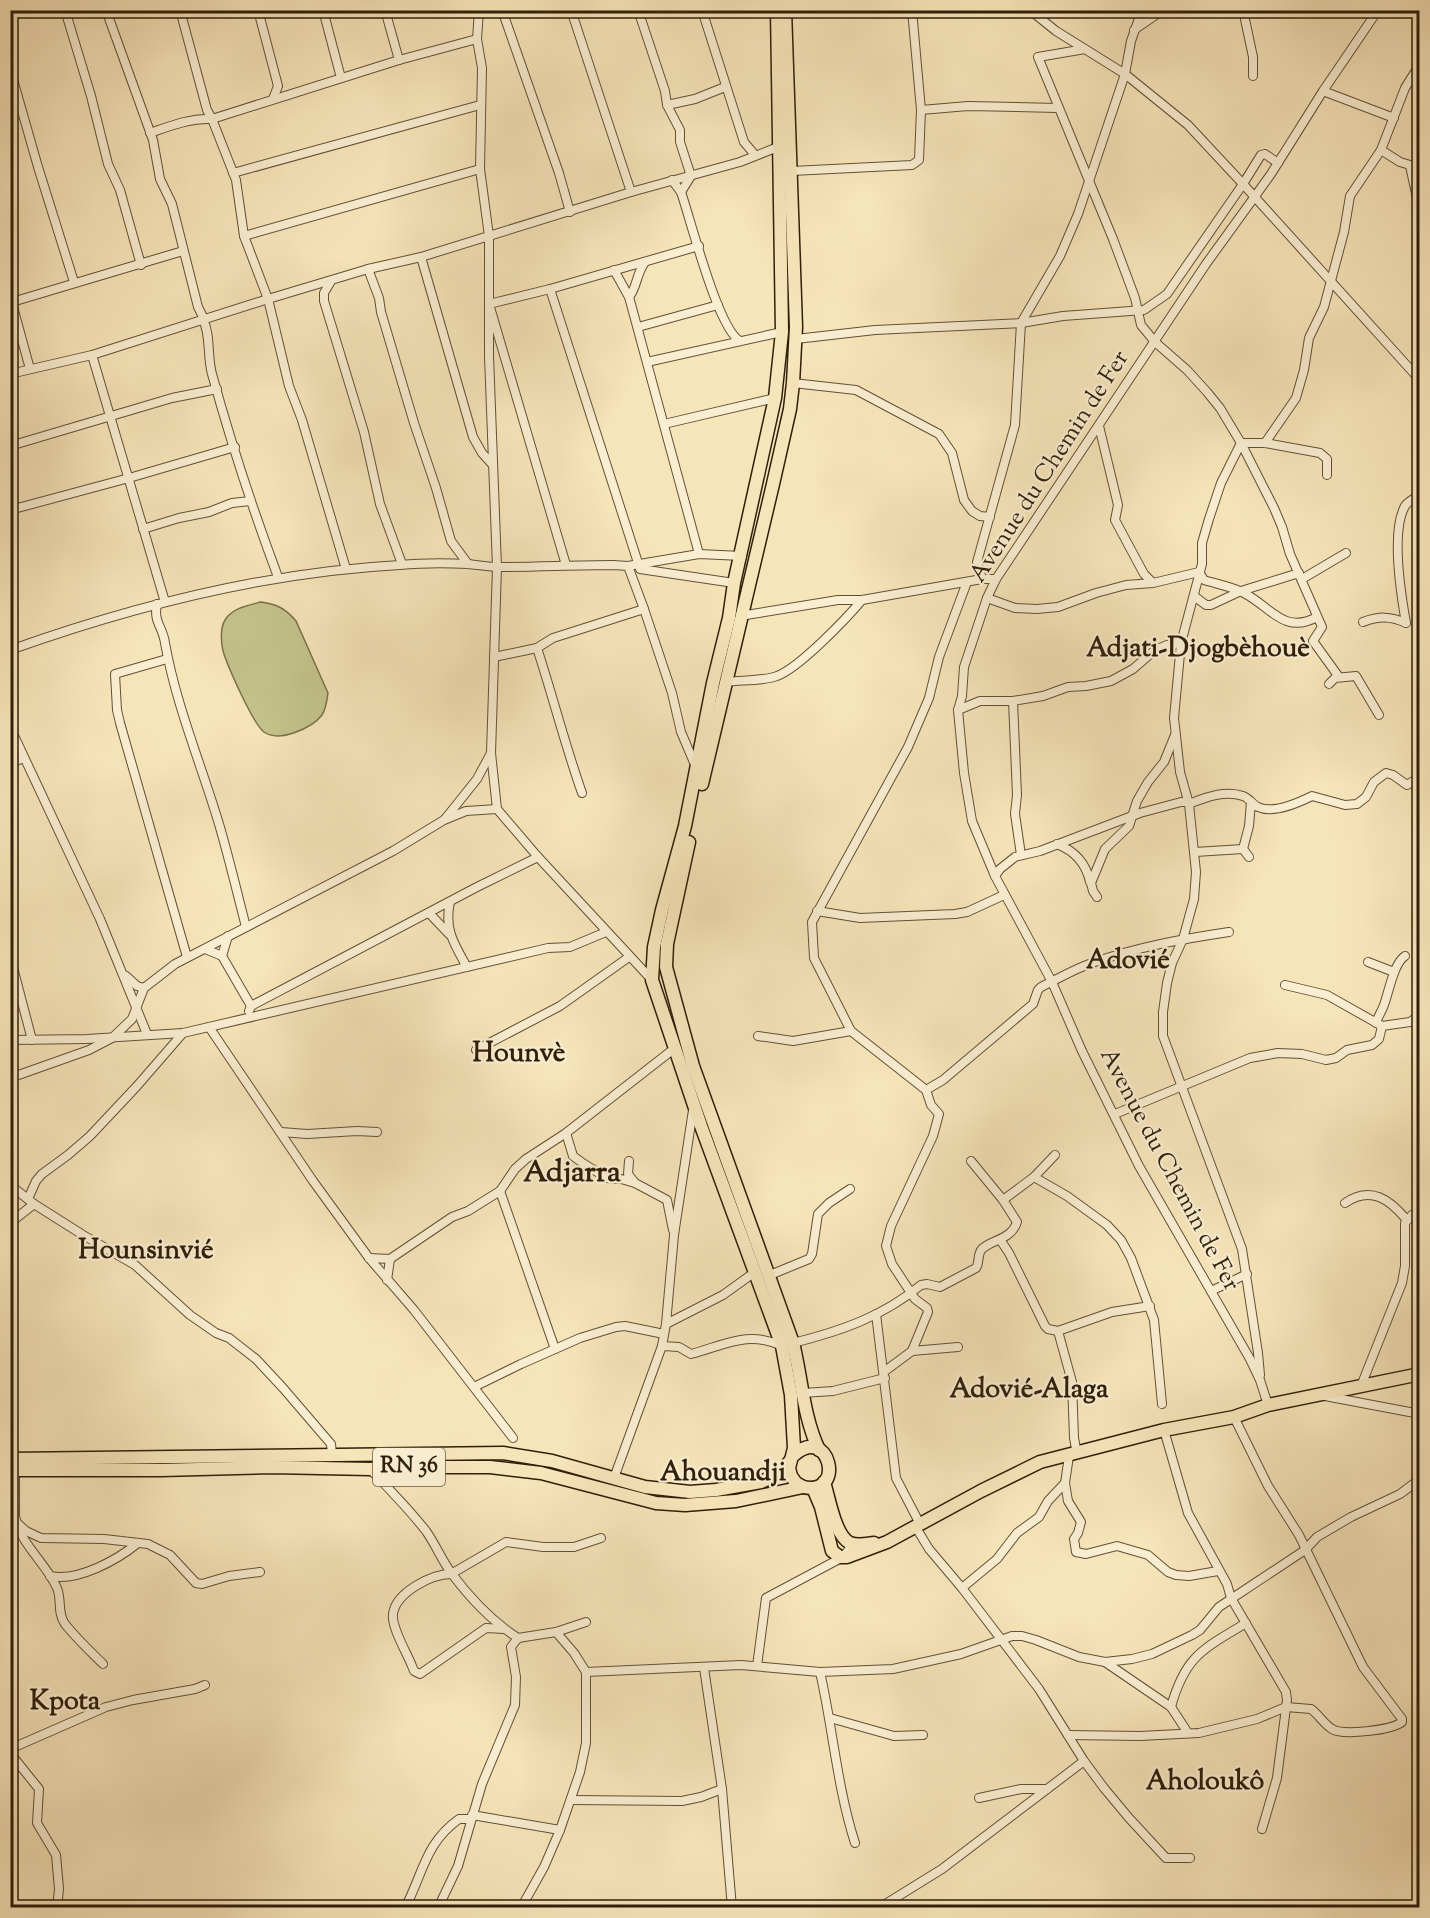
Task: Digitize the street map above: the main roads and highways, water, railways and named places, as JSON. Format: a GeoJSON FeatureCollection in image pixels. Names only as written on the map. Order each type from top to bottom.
{"type":"FeatureCollection","features":[{"type":"Feature","properties":{"kind":"main road"},"geometry":{"type":"LineString","coordinates":[[777,10],[782,332],[775,398],[742,556],[734,583],[685,826],[654,947],[652,980],[694,1105],[755,1272],[787,1344],[791,1395],[792,1458],[789,1468],[796,1483],[813,1486],[829,1474],[830,1465],[826,1456],[819,1450],[808,1425],[803,1394],[787,1344],[770,1275],[693,1066],[666,967],[665,955],[675,902],[790,409],[796,339],[785,10]]}},
{"type":"Feature","properties":{"kind":"main road"},"geometry":{"type":"LineString","coordinates":[[813,1486],[832,1551],[843,1557],[861,1553],[887,1542],[1041,1462],[1164,1430],[1233,1417],[1268,1405],[1419,1374]]}},
{"type":"Feature","properties":{"kind":"main road"},"geometry":{"type":"LineString","coordinates":[[792,1458],[805,1448],[819,1450]]}},
{"type":"Feature","properties":{"kind":"main road","name":"RN 36"},"geometry":{"type":"LineString","coordinates":[[12,1466],[332,1454],[503,1453],[552,1461],[645,1487],[670,1491],[716,1490],[770,1479],[785,1470],[792,1458]]}},
{"type":"Feature","properties":{"kind":"main road","name":"RN 36"},"geometry":{"type":"LineString","coordinates":[[12,1466],[161,1470],[271,1467],[370,1469],[490,1467],[541,1473],[656,1503],[685,1505],[736,1501],[813,1486]]}},
{"type":"Feature","properties":{"kind":"main road"},"geometry":{"type":"LineString","coordinates":[[813,1486],[843,1538],[853,1544],[887,1542]]}},
{"type":"Feature","properties":{"kind":"district","name":"Adjati-Djogbèhouè"},"geometry":{"type":"Point","coordinates":[1198,649]}},
{"type":"Feature","properties":{"kind":"district","name":"Adovié"},"geometry":{"type":"Point","coordinates":[1128,961]}},
{"type":"Feature","properties":{"kind":"district","name":"Hounvè"},"geometry":{"type":"Point","coordinates":[519,1054]}},
{"type":"Feature","properties":{"kind":"district","name":"Adjarra"},"geometry":{"type":"Point","coordinates":[572,1173]}},
{"type":"Feature","properties":{"kind":"district","name":"Hounsinvié"},"geometry":{"type":"Point","coordinates":[146,1251]}},
{"type":"Feature","properties":{"kind":"district","name":"Adovié-Alaga"},"geometry":{"type":"Point","coordinates":[1029,1390]}},
{"type":"Feature","properties":{"kind":"district","name":"Ahouandji"},"geometry":{"type":"Point","coordinates":[723,1473]}},
{"type":"Feature","properties":{"kind":"district","name":"Kpota"},"geometry":{"type":"Point","coordinates":[65,1702]}},
{"type":"Feature","properties":{"kind":"district","name":"Aholoukô"},"geometry":{"type":"Point","coordinates":[1205,1782]}}]}
